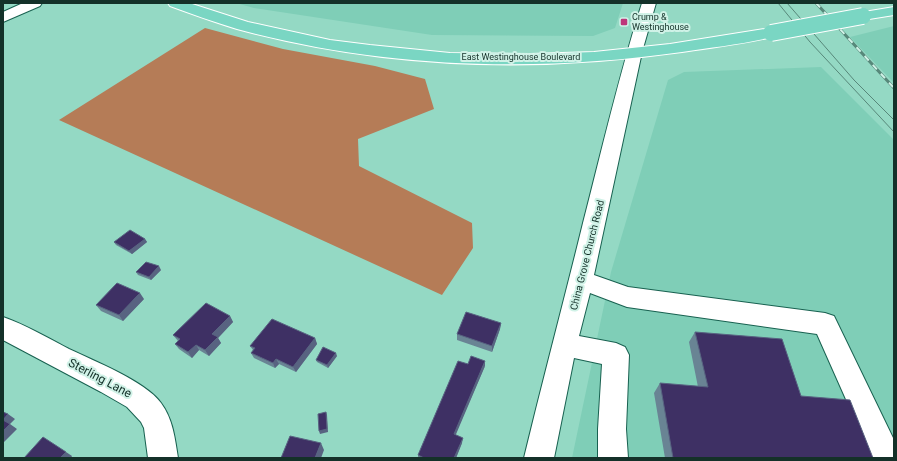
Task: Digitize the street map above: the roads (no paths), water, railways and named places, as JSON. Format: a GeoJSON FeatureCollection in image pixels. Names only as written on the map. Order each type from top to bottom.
{"type":"FeatureCollection","features":[{"type":"Feature","properties":{"kind":"main road","name":"East Westinghouse Boulevard"},"geometry":{"type":"LineString","coordinates":[[176,3],[252,28],[332,44],[388,52],[493,59],[571,58],[634,52],[771,33],[894,11]]}},
{"type":"Feature","properties":{"kind":"street"},"geometry":{"type":"LineString","coordinates":[[3,18],[35,3]]}},
{"type":"Feature","properties":{"kind":"street","name":"China Grove Church Road"},"geometry":{"type":"LineString","coordinates":[[539,458],[564,344],[581,280],[634,52],[649,3]]}},
{"type":"Feature","properties":{"kind":"street"},"geometry":{"type":"LineString","coordinates":[[581,280],[628,298],[825,324],[887,458]]}},
{"type":"Feature","properties":{"kind":"street","name":"Sterling Lane"},"geometry":{"type":"LineString","coordinates":[[3,328],[112,383],[137,398],[151,412],[158,426],[163,458]]}},
{"type":"Feature","properties":{"kind":"street"},"geometry":{"type":"LineString","coordinates":[[564,344],[616,355],[612,429],[613,458]]}},
{"type":"Feature","properties":{"kind":"tram line"},"geometry":{"type":"LineString","coordinates":[[778,3],[810,42],[894,132]]}},
{"type":"Feature","properties":{"kind":"tram line"},"geometry":{"type":"LineString","coordinates":[[787,3],[854,80],[894,120]]}},
{"type":"Feature","properties":{"kind":"railway"},"geometry":{"type":"LineString","coordinates":[[816,3],[894,88]]}},
{"type":"Feature","properties":{"kind":"place","name":"Crump & Westinghouse"},"geometry":{"type":"Point","coordinates":[624,22]}}]}
